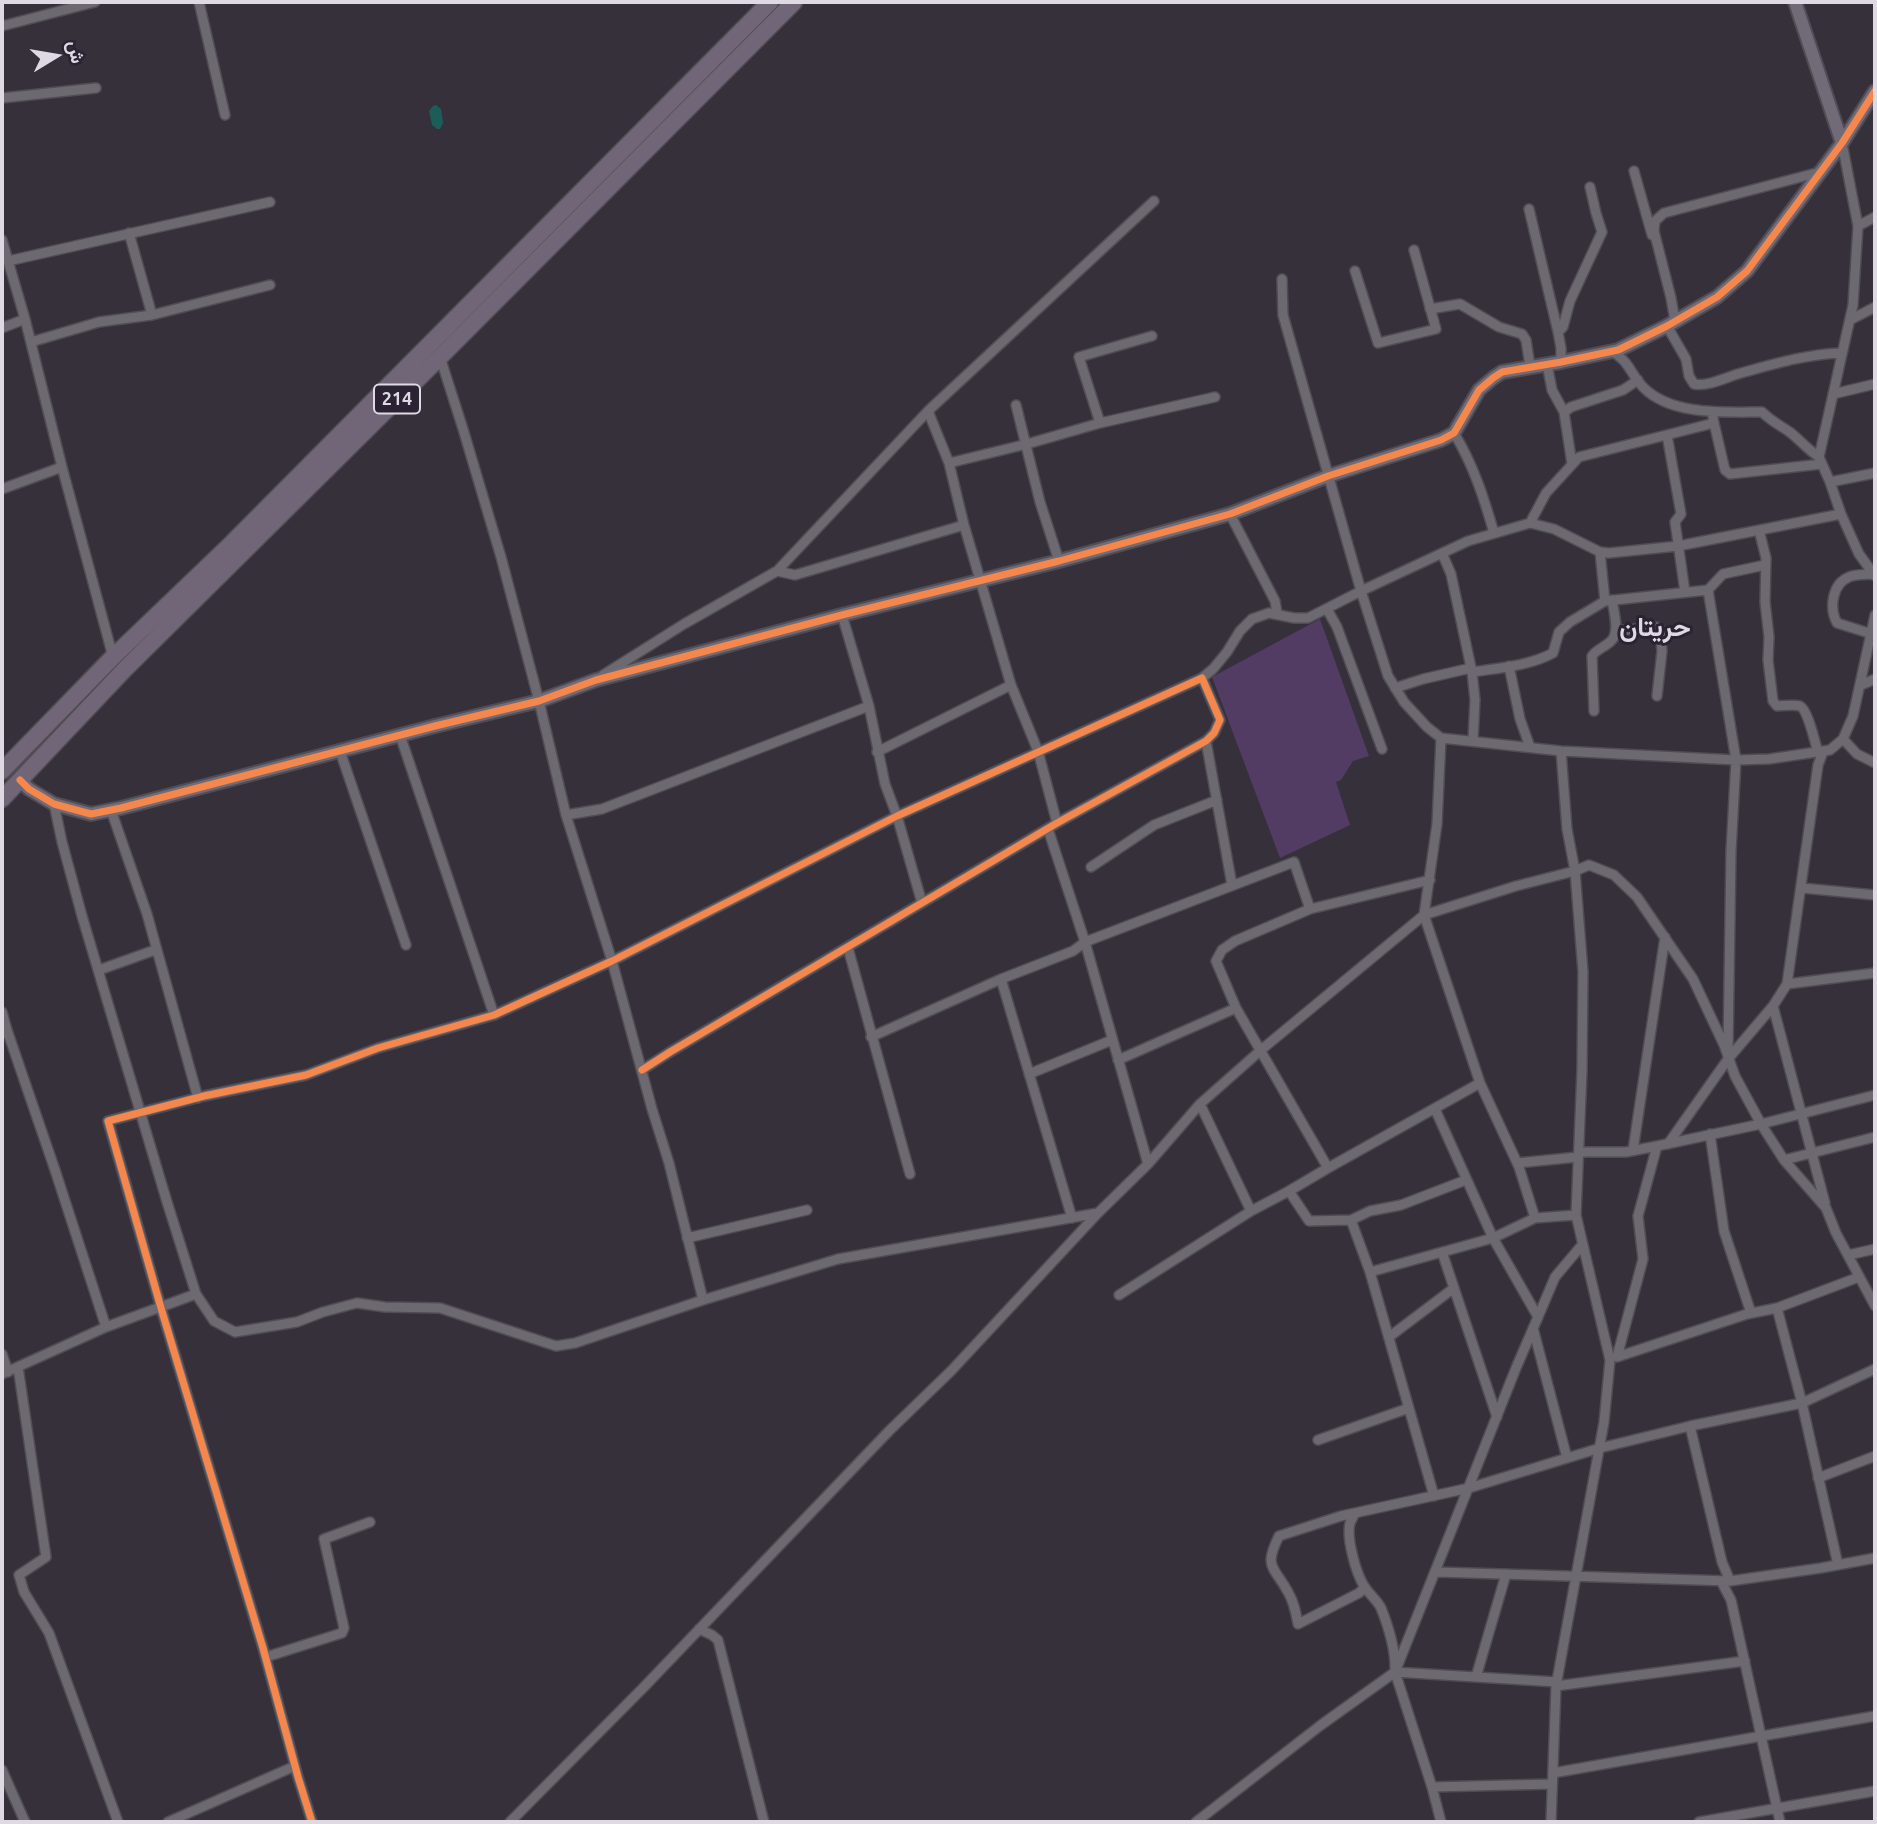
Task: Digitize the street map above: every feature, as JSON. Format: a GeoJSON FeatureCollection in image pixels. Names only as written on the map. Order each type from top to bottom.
{"type":"FeatureCollection","features":[{"type":"Feature","properties":{"kind":"highway","name":"214"},"geometry":{"type":"LineString","coordinates":[[2,771],[769,2]]}},
{"type":"Feature","properties":{"kind":"highway","name":"214"},"geometry":{"type":"LineString","coordinates":[[8,788],[33,766],[125,669],[794,2]]}},
{"type":"Feature","properties":{"kind":"highway"},"geometry":{"type":"LineString","coordinates":[[19,753],[33,766]]}},
{"type":"Feature","properties":{"kind":"street"},"geometry":{"type":"LineString","coordinates":[[2,26],[95,2]]}},
{"type":"Feature","properties":{"kind":"street"},"geometry":{"type":"LineString","coordinates":[[199,2],[225,115]]}},
{"type":"Feature","properties":{"kind":"street"},"geometry":{"type":"LineString","coordinates":[[1795,2],[1842,143],[1858,226],[1853,305],[1820,460]]}},
{"type":"Feature","properties":{"kind":"street"},"geometry":{"type":"LineString","coordinates":[[2,99],[96,88]]}},
{"type":"Feature","properties":{"kind":"street"},"geometry":{"type":"LineString","coordinates":[[8,788],[29,789],[54,804],[91,814],[111,810],[539,701],[596,680],[1059,561],[1230,514],[1328,476],[1441,440],[1454,433],[1479,390],[1502,372],[1618,350],[1717,297],[1747,271],[1842,143],[1875,91]]}},
{"type":"Feature","properties":{"kind":"street"},"geometry":{"type":"LineString","coordinates":[[1634,171],[1671,323],[1693,384],[1706,384],[1796,358],[1842,353]]}},
{"type":"Feature","properties":{"kind":"street"},"geometry":{"type":"LineString","coordinates":[[1671,323],[1671,298],[1654,230],[1655,221],[1664,213],[1820,172]]}},
{"type":"Feature","properties":{"kind":"street"},"geometry":{"type":"LineString","coordinates":[[1558,332],[1563,327],[1570,301],[1602,232],[1590,187]]}},
{"type":"Feature","properties":{"kind":"street"},"geometry":{"type":"LineString","coordinates":[[596,680],[684,624],[777,571],[929,411],[1154,201]]}},
{"type":"Feature","properties":{"kind":"street"},"geometry":{"type":"LineString","coordinates":[[8,261],[270,202]]}},
{"type":"Feature","properties":{"kind":"street"},"geometry":{"type":"LineString","coordinates":[[1529,209],[1558,332],[1561,362]]}},
{"type":"Feature","properties":{"kind":"street"},"geometry":{"type":"LineString","coordinates":[[1858,226],[1875,217]]}},
{"type":"Feature","properties":{"kind":"street"},"geometry":{"type":"LineString","coordinates":[[129,233],[152,314]]}},
{"type":"Feature","properties":{"kind":"street"},"geometry":{"type":"LineString","coordinates":[[2,240],[113,657]]}},
{"type":"Feature","properties":{"kind":"street"},"geometry":{"type":"LineString","coordinates":[[1355,271],[1378,343],[1436,329],[1414,250]]}},
{"type":"Feature","properties":{"kind":"street"},"geometry":{"type":"LineString","coordinates":[[1282,279],[1283,315],[1361,591],[1388,676],[1404,702],[1441,737],[1561,751],[1737,760],[1769,759],[1830,750],[1843,739],[1853,716],[1873,635],[1875,615]]}},
{"type":"Feature","properties":{"kind":"street"},"geometry":{"type":"LineString","coordinates":[[30,342],[99,322],[152,314],[270,285]]}},
{"type":"Feature","properties":{"kind":"street"},"geometry":{"type":"LineString","coordinates":[[1430,309],[1460,304],[1499,327],[1522,334],[1526,340],[1530,366]]}},
{"type":"Feature","properties":{"kind":"street"},"geometry":{"type":"LineString","coordinates":[[1850,320],[1875,307]]}},
{"type":"Feature","properties":{"kind":"street"},"geometry":{"type":"LineString","coordinates":[[2,328],[25,319]]}},
{"type":"Feature","properties":{"kind":"street"},"geometry":{"type":"LineString","coordinates":[[1100,423],[1079,357],[1153,336]]}},
{"type":"Feature","properties":{"kind":"street"},"geometry":{"type":"LineString","coordinates":[[1610,351],[1622,357],[1643,387],[1658,398],[1683,408],[1712,412],[1762,412],[1791,433],[1820,460],[1859,554],[1874,573],[1848,577],[1836,589],[1833,595],[1834,618],[1837,623],[1873,635]]}},
{"type":"Feature","properties":{"kind":"street"},"geometry":{"type":"LineString","coordinates":[[440,357],[497,544],[539,701],[566,816],[612,961],[669,1163],[703,1300]]}},
{"type":"Feature","properties":{"kind":"street"},"geometry":{"type":"LineString","coordinates":[[1547,364],[1552,390],[1564,412],[1572,464]]}},
{"type":"Feature","properties":{"kind":"street"},"geometry":{"type":"LineString","coordinates":[[1564,412],[1571,407],[1623,390],[1638,380]]}},
{"type":"Feature","properties":{"kind":"street"},"geometry":{"type":"LineString","coordinates":[[1833,394],[1875,384]]}},
{"type":"Feature","properties":{"kind":"street"},"geometry":{"type":"LineString","coordinates":[[948,463],[1100,423],[1215,397]]}},
{"type":"Feature","properties":{"kind":"street"},"geometry":{"type":"LineString","coordinates":[[1016,405],[1040,502],[1059,561]]}},
{"type":"Feature","properties":{"kind":"street"},"geometry":{"type":"LineString","coordinates":[[929,411],[948,463],[1011,685],[1038,751],[1057,823]]}},
{"type":"Feature","properties":{"kind":"street"},"geometry":{"type":"LineString","coordinates":[[1712,412],[1725,470],[1730,474],[1820,460]]}},
{"type":"Feature","properties":{"kind":"street"},"geometry":{"type":"LineString","coordinates":[[1530,523],[1546,493],[1579,457],[1714,423]]}},
{"type":"Feature","properties":{"kind":"street"},"geometry":{"type":"LineString","coordinates":[[1454,433],[1483,495],[1494,533]]}},
{"type":"Feature","properties":{"kind":"street"},"geometry":{"type":"LineString","coordinates":[[1667,435],[1681,514],[1675,522],[1685,592]]}},
{"type":"Feature","properties":{"kind":"street"},"geometry":{"type":"LineString","coordinates":[[2,489],[62,467]]}},
{"type":"Feature","properties":{"kind":"street"},"geometry":{"type":"LineString","coordinates":[[1830,482],[1875,473]]}},
{"type":"Feature","properties":{"kind":"street"},"geometry":{"type":"LineString","coordinates":[[1230,514],[1275,601],[1277,613]]}},
{"type":"Feature","properties":{"kind":"street"},"geometry":{"type":"LineString","coordinates":[[312,1822],[108,1121],[198,1098],[306,1076],[378,1048],[494,1015],[612,961],[897,816],[1202,678],[1220,661],[1240,631],[1252,619],[1269,613],[1308,618],[1468,541],[1530,523],[1553,529],[1600,552],[1609,553],[1678,546],[1841,514]]}},
{"type":"Feature","properties":{"kind":"street"},"geometry":{"type":"LineString","coordinates":[[777,571],[795,575],[964,525]]}},
{"type":"Feature","properties":{"kind":"street"},"geometry":{"type":"LineString","coordinates":[[1759,530],[1765,548],[1768,660],[1773,701],[1777,706],[1799,706],[1804,709],[1814,743],[1821,752]]}},
{"type":"Feature","properties":{"kind":"street"},"geometry":{"type":"LineString","coordinates":[[1594,711],[1592,656],[1595,651],[1614,639],[1616,631],[1600,552]]}},
{"type":"Feature","properties":{"kind":"street"},"geometry":{"type":"LineString","coordinates":[[1441,553],[1451,574],[1471,670],[1475,700],[1474,740]]}},
{"type":"Feature","properties":{"kind":"street"},"geometry":{"type":"LineString","coordinates":[[1395,688],[1423,679],[1509,666],[1546,657],[1553,653],[1559,632],[1570,622],[1609,601],[1708,590],[1723,574],[1765,565]]}},
{"type":"Feature","properties":{"kind":"street"},"geometry":{"type":"LineString","coordinates":[[1708,590],[1737,760],[1731,851],[1728,1059]]}},
{"type":"Feature","properties":{"kind":"street"},"geometry":{"type":"LineString","coordinates":[[1327,609],[1337,628],[1382,749]]}},
{"type":"Feature","properties":{"kind":"street"},"geometry":{"type":"LineString","coordinates":[[842,615],[869,706],[885,784],[922,903]]}},
{"type":"Feature","properties":{"kind":"street"},"geometry":{"type":"LineString","coordinates":[[1616,631],[1656,627],[1660,629],[1662,651],[1657,696]]}},
{"type":"Feature","properties":{"kind":"street"},"geometry":{"type":"LineString","coordinates":[[1509,666],[1520,719],[1530,747]]}},
{"type":"Feature","properties":{"kind":"street"},"geometry":{"type":"LineString","coordinates":[[642,1070],[1057,823],[1206,741],[1214,733],[1220,720],[1202,678]]}},
{"type":"Feature","properties":{"kind":"street"},"geometry":{"type":"LineString","coordinates":[[1861,685],[1875,679]]}},
{"type":"Feature","properties":{"kind":"street"},"geometry":{"type":"LineString","coordinates":[[877,752],[1011,685]]}},
{"type":"Feature","properties":{"kind":"street"},"geometry":{"type":"LineString","coordinates":[[566,816],[602,809],[869,706]]}},
{"type":"Feature","properties":{"kind":"street"},"geometry":{"type":"LineString","coordinates":[[400,735],[494,1015]]}},
{"type":"Feature","properties":{"kind":"street"},"geometry":{"type":"LineString","coordinates":[[1441,737],[1437,824],[1424,915],[1480,1083],[1517,1163],[1535,1218]]}},
{"type":"Feature","properties":{"kind":"street"},"geometry":{"type":"LineString","coordinates":[[1843,739],[1857,754],[1875,763]]}},
{"type":"Feature","properties":{"kind":"street"},"geometry":{"type":"LineString","coordinates":[[1206,741],[1233,885]]}},
{"type":"Feature","properties":{"kind":"street"},"geometry":{"type":"LineString","coordinates":[[340,751],[406,945]]}},
{"type":"Feature","properties":{"kind":"street"},"geometry":{"type":"LineString","coordinates":[[1561,751],[1583,972],[1576,1215],[1613,1359]]}},
{"type":"Feature","properties":{"kind":"street"},"geometry":{"type":"LineString","coordinates":[[1668,1144],[1728,1059],[1773,1006],[1787,984],[1821,752]]}},
{"type":"Feature","properties":{"kind":"street"},"geometry":{"type":"LineString","coordinates":[[1091,867],[1154,825],[1217,800]]}},
{"type":"Feature","properties":{"kind":"street"},"geometry":{"type":"LineString","coordinates":[[54,804],[65,854],[197,1294],[214,1321],[235,1332],[297,1322],[357,1303],[385,1307],[440,1308],[556,1346],[575,1343],[838,1259],[1098,1213]]}},
{"type":"Feature","properties":{"kind":"street"},"geometry":{"type":"LineString","coordinates":[[111,810],[147,914],[198,1098]]}},
{"type":"Feature","properties":{"kind":"street"},"geometry":{"type":"LineString","coordinates":[[1048,829],[1084,942],[1148,1164]]}},
{"type":"Feature","properties":{"kind":"street"},"geometry":{"type":"LineString","coordinates":[[871,1037],[1001,979],[1073,951],[1084,942],[1294,862],[1310,909]]}},
{"type":"Feature","properties":{"kind":"street"},"geometry":{"type":"LineString","coordinates":[[510,1822],[889,1431],[960,1363],[1098,1213],[1148,1164],[1200,1104],[1424,915],[1589,865],[1614,875],[1637,897],[1693,979],[1728,1059],[1762,1124],[1784,1160],[1826,1208]]}},
{"type":"Feature","properties":{"kind":"street"},"geometry":{"type":"LineString","coordinates":[[1328,1168],[1236,1008],[1216,961],[1222,950],[1235,942],[1310,909],[1430,880]]}},
{"type":"Feature","properties":{"kind":"street"},"geometry":{"type":"LineString","coordinates":[[1802,888],[1875,895]]}},
{"type":"Feature","properties":{"kind":"street"},"geometry":{"type":"LineString","coordinates":[[1633,1150],[1665,937]]}},
{"type":"Feature","properties":{"kind":"street"},"geometry":{"type":"LineString","coordinates":[[848,948],[910,1174]]}},
{"type":"Feature","properties":{"kind":"street"},"geometry":{"type":"LineString","coordinates":[[99,970],[155,950]]}},
{"type":"Feature","properties":{"kind":"street"},"geometry":{"type":"LineString","coordinates":[[1787,984],[1875,973]]}},
{"type":"Feature","properties":{"kind":"street"},"geometry":{"type":"LineString","coordinates":[[1001,979],[1072,1218]]}},
{"type":"Feature","properties":{"kind":"street"},"geometry":{"type":"LineString","coordinates":[[1773,1006],[1826,1208],[1875,1306]]}},
{"type":"Feature","properties":{"kind":"street"},"geometry":{"type":"LineString","coordinates":[[1118,1060],[1236,1008]]}},
{"type":"Feature","properties":{"kind":"street"},"geometry":{"type":"LineString","coordinates":[[2,1012],[4,1032],[55,1170],[106,1327]]}},
{"type":"Feature","properties":{"kind":"street"},"geometry":{"type":"LineString","coordinates":[[1029,1074],[1112,1040]]}},
{"type":"Feature","properties":{"kind":"street"},"geometry":{"type":"LineString","coordinates":[[1119,1294],[1251,1211],[1480,1083]]}},
{"type":"Feature","properties":{"kind":"street"},"geometry":{"type":"LineString","coordinates":[[1517,1163],[1668,1144],[1762,1124],[1875,1095]]}},
{"type":"Feature","properties":{"kind":"street"},"geometry":{"type":"LineString","coordinates":[[1200,1104],[1251,1211]]}},
{"type":"Feature","properties":{"kind":"street"},"geometry":{"type":"LineString","coordinates":[[1434,1109],[1493,1238],[1538,1317]]}},
{"type":"Feature","properties":{"kind":"street"},"geometry":{"type":"LineString","coordinates":[[1710,1134],[1724,1231],[1751,1313]]}},
{"type":"Feature","properties":{"kind":"street"},"geometry":{"type":"LineString","coordinates":[[1784,1160],[1875,1137]]}},
{"type":"Feature","properties":{"kind":"street"},"geometry":{"type":"LineString","coordinates":[[1551,1822],[1557,1684],[1600,1448],[1613,1359],[1643,1259],[1638,1216],[1657,1146]]}},
{"type":"Feature","properties":{"kind":"street"},"geometry":{"type":"LineString","coordinates":[[1289,1191],[1309,1222],[1351,1220],[1370,1211],[1401,1205],[1466,1180]]}},
{"type":"Feature","properties":{"kind":"street"},"geometry":{"type":"LineString","coordinates":[[687,1238],[807,1210]]}},
{"type":"Feature","properties":{"kind":"street"},"geometry":{"type":"LineString","coordinates":[[1370,1272],[1493,1238],[1535,1218],[1576,1215]]}},
{"type":"Feature","properties":{"kind":"street"},"geometry":{"type":"LineString","coordinates":[[1351,1220],[1370,1272],[1434,1496]]}},
{"type":"Feature","properties":{"kind":"street"},"geometry":{"type":"LineString","coordinates":[[1196,1822],[1321,1725],[1395,1672],[1533,1328],[1555,1278],[1582,1245]]}},
{"type":"Feature","properties":{"kind":"street"},"geometry":{"type":"LineString","coordinates":[[1848,1255],[1875,1249]]}},
{"type":"Feature","properties":{"kind":"street"},"geometry":{"type":"LineString","coordinates":[[1442,1252],[1497,1416]]}},
{"type":"Feature","properties":{"kind":"street"},"geometry":{"type":"LineString","coordinates":[[1613,1359],[1751,1313],[1777,1308],[1859,1277]]}},
{"type":"Feature","properties":{"kind":"street"},"geometry":{"type":"LineString","coordinates":[[1389,1337],[1454,1288]]}},
{"type":"Feature","properties":{"kind":"street"},"geometry":{"type":"LineString","coordinates":[[2,1354],[5,1373],[106,1327],[197,1294]]}},
{"type":"Feature","properties":{"kind":"street"},"geometry":{"type":"LineString","coordinates":[[1777,1308],[1802,1404],[1838,1565]]}},
{"type":"Feature","properties":{"kind":"street"},"geometry":{"type":"LineString","coordinates":[[1533,1328],[1567,1458]]}},
{"type":"Feature","properties":{"kind":"street"},"geometry":{"type":"LineString","coordinates":[[18,1367],[46,1557],[19,1575],[24,1592],[49,1633],[118,1822]]}},
{"type":"Feature","properties":{"kind":"street"},"geometry":{"type":"LineString","coordinates":[[1365,1587],[1359,1593],[1298,1624],[1290,1595],[1270,1561],[1271,1552],[1279,1536],[1355,1513],[1469,1488],[1600,1448],[1690,1426],[1802,1404],[1875,1369]]}},
{"type":"Feature","properties":{"kind":"street"},"geometry":{"type":"LineString","coordinates":[[1318,1440],[1409,1408]]}},
{"type":"Feature","properties":{"kind":"street"},"geometry":{"type":"LineString","coordinates":[[1690,1426],[1780,1822]]}},
{"type":"Feature","properties":{"kind":"street"},"geometry":{"type":"LineString","coordinates":[[1818,1478],[1875,1456]]}},
{"type":"Feature","properties":{"kind":"street"},"geometry":{"type":"LineString","coordinates":[[1355,1513],[1349,1532],[1352,1553],[1361,1581],[1382,1612],[1394,1651],[1395,1672],[1441,1822]]}},
{"type":"Feature","properties":{"kind":"street"},"geometry":{"type":"LineString","coordinates":[[265,1657],[342,1633],[344,1628],[324,1539],[370,1522]]}},
{"type":"Feature","properties":{"kind":"street"},"geometry":{"type":"LineString","coordinates":[[1436,1572],[1726,1581],[1875,1558]]}},
{"type":"Feature","properties":{"kind":"street"},"geometry":{"type":"LineString","coordinates":[[1476,1677],[1506,1574]]}},
{"type":"Feature","properties":{"kind":"street"},"geometry":{"type":"LineString","coordinates":[[699,1629],[718,1640],[764,1822]]}},
{"type":"Feature","properties":{"kind":"street"},"geometry":{"type":"LineString","coordinates":[[1395,1672],[1557,1684],[1745,1661]]}},
{"type":"Feature","properties":{"kind":"street"},"geometry":{"type":"LineString","coordinates":[[1553,1773],[1875,1716]]}},
{"type":"Feature","properties":{"kind":"street"},"geometry":{"type":"LineString","coordinates":[[168,1822],[182,1819],[295,1766]]}},
{"type":"Feature","properties":{"kind":"street"},"geometry":{"type":"LineString","coordinates":[[2,1770],[25,1822]]}},
{"type":"Feature","properties":{"kind":"street"},"geometry":{"type":"LineString","coordinates":[[1432,1787],[1552,1784]]}},
{"type":"Feature","properties":{"kind":"street"},"geometry":{"type":"LineString","coordinates":[[1699,1822],[1875,1791]]}},
{"type":"Feature","properties":{"kind":"shaded area"},"geometry":{"type":"Polygon","coordinates":[[[436,105],[441,109],[443,123],[440,129],[432,125],[429,111],[436,105]]]}},
{"type":"Feature","properties":{"kind":"shaded area"},"geometry":{"type":"Polygon","coordinates":[[[1320,619],[1369,756],[1353,761],[1341,780],[1336,782],[1350,825],[1280,858],[1212,677],[1320,619]]]}},
{"type":"Feature","properties":{"kind":"cycle path"},"geometry":{"type":"LineString","coordinates":[[20,780],[29,789],[54,804],[91,814],[121,808],[539,701],[596,680],[1059,561],[1230,514],[1328,476],[1441,440],[1454,433],[1479,390],[1502,372],[1618,350],[1717,297],[1747,271],[1842,143],[1875,91]]}},
{"type":"Feature","properties":{"kind":"cycle path"},"geometry":{"type":"LineString","coordinates":[[312,1822],[108,1121],[204,1096],[306,1075],[378,1048],[494,1015],[612,961],[897,816],[1202,678],[1220,720],[1214,733],[1206,741],[1057,823],[642,1070]]}},
{"type":"Feature","properties":{"kind":"district","name":"حريتان"},"geometry":{"type":"Point","coordinates":[1655,627]}}]}
